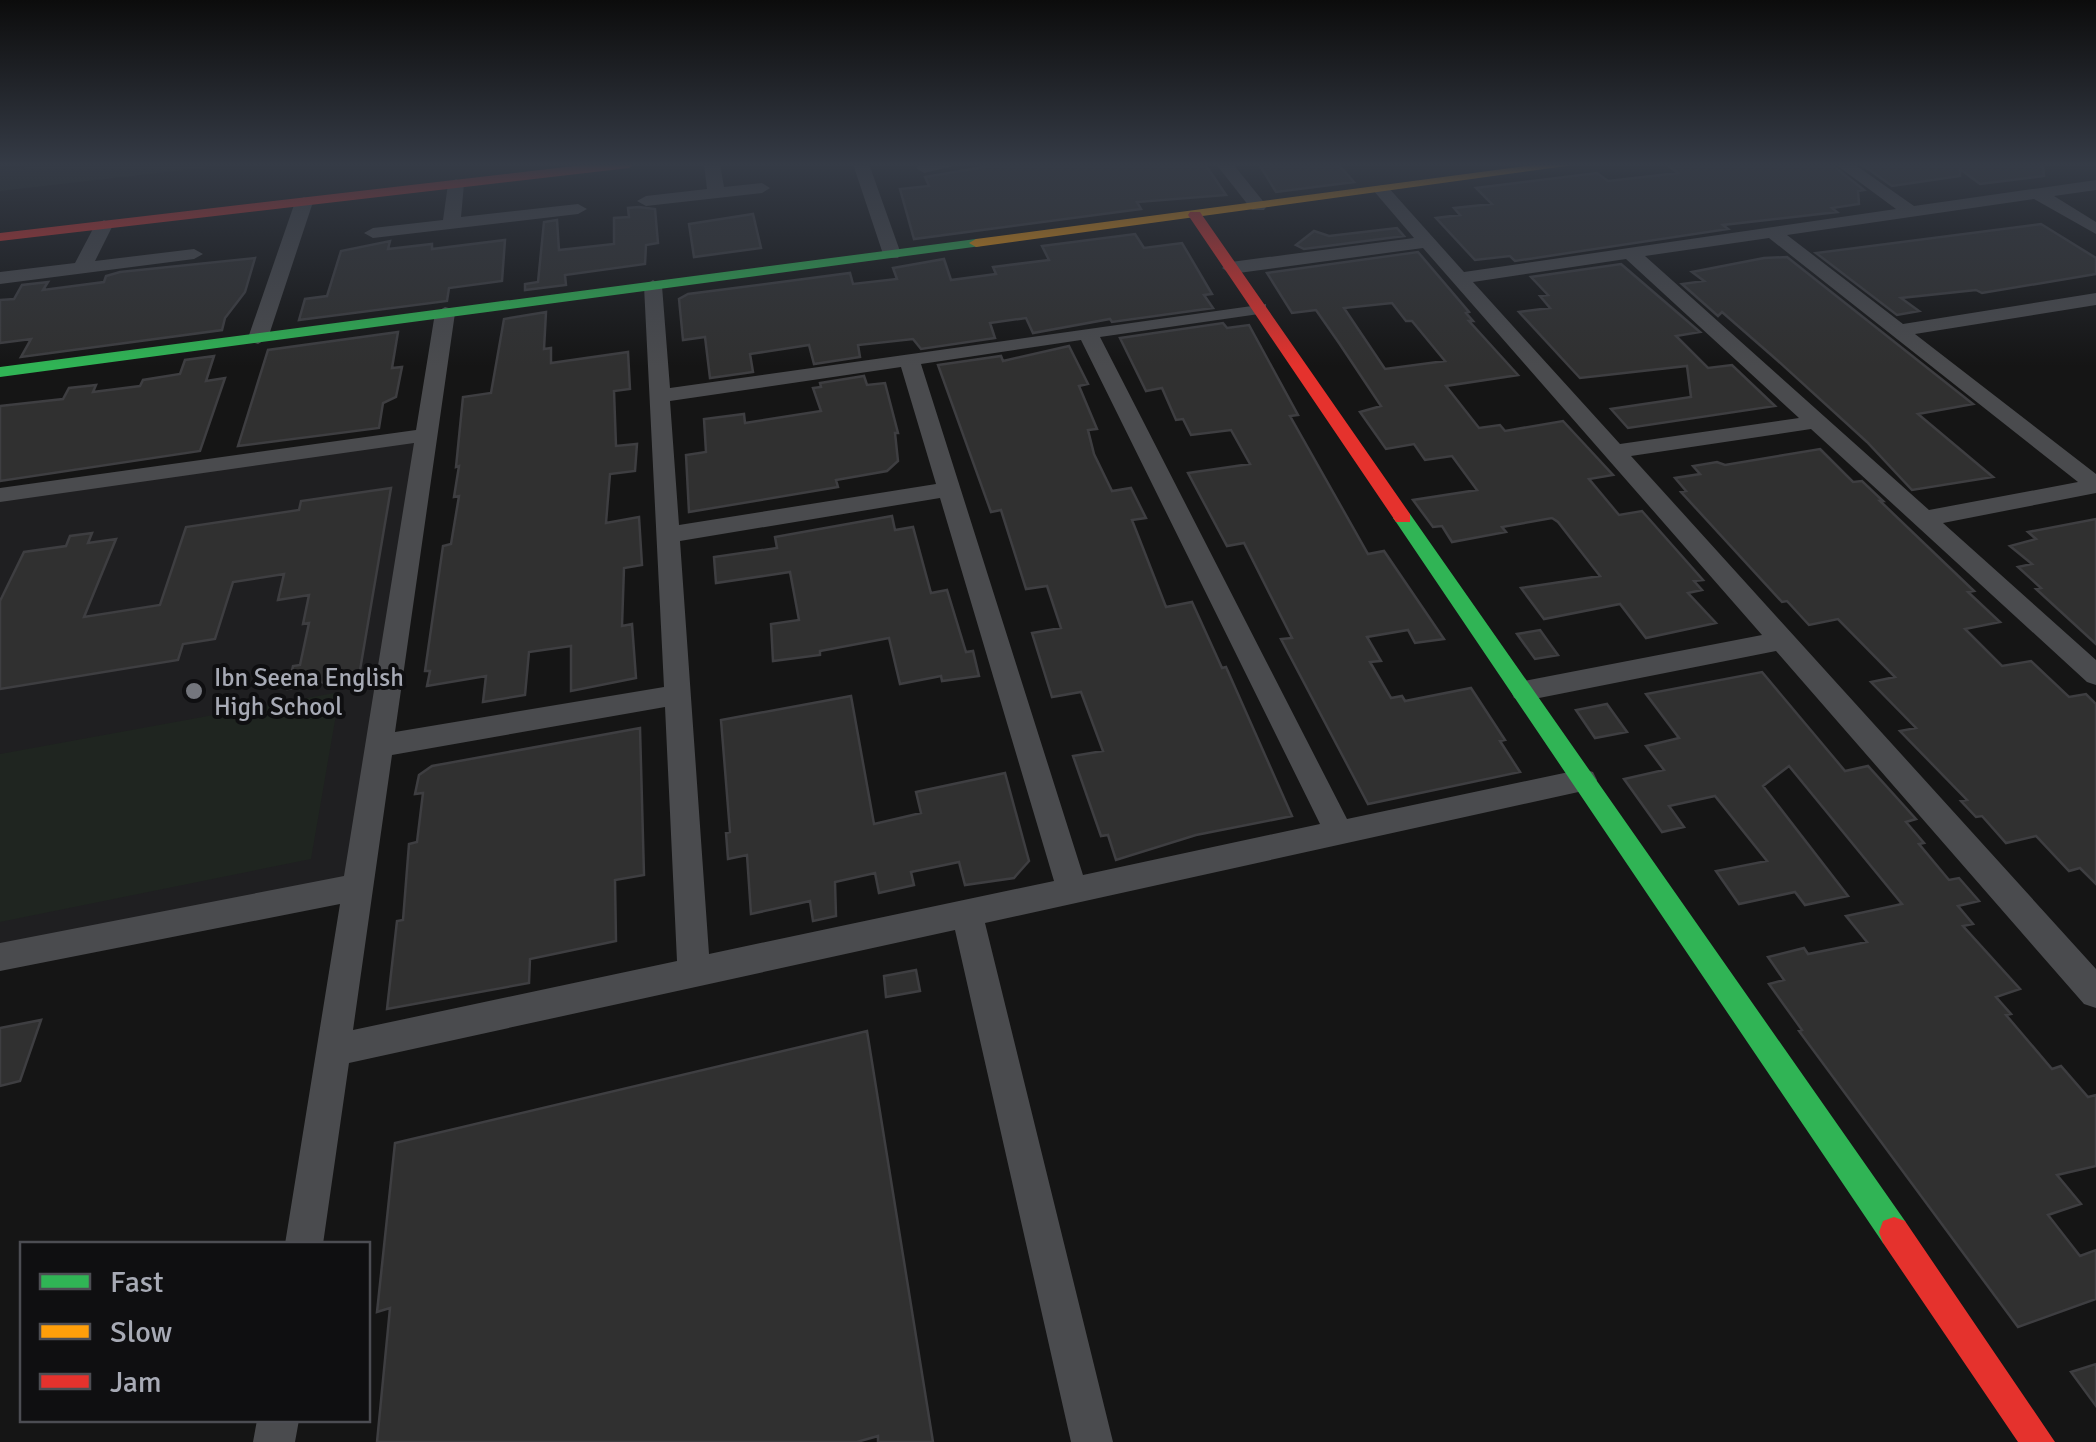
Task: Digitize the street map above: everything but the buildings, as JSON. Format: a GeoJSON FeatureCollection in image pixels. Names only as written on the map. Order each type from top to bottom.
{"type":"FeatureCollection","features":[{"type":"Feature","properties":{"kind":"street"},"geometry":{"type":"LineString","coordinates":[[2,234],[33,231]]}},
{"type":"Feature","properties":{"kind":"street"},"geometry":{"type":"LineString","coordinates":[[82,268],[101,231]]}},
{"type":"Feature","properties":{"kind":"street"},"geometry":{"type":"LineString","coordinates":[[258,338],[294,231]]}},
{"type":"Feature","properties":{"kind":"street"},"geometry":{"type":"LineString","coordinates":[[372,234],[393,231]]}},
{"type":"Feature","properties":{"kind":"street"},"geometry":{"type":"LineString","coordinates":[[884,231],[892,254]]}},
{"type":"Feature","properties":{"kind":"street"},"geometry":{"type":"LineString","coordinates":[[0,372],[1068,231]]}},
{"type":"Feature","properties":{"kind":"street"},"geometry":{"type":"LineString","coordinates":[[1205,231],[2038,1442]]}},
{"type":"Feature","properties":{"kind":"street"},"geometry":{"type":"LineString","coordinates":[[1418,231],[1779,641],[2081,956],[2096,992]]}},
{"type":"Feature","properties":{"kind":"street"},"geometry":{"type":"LineString","coordinates":[[1460,278],[1778,231]]}},
{"type":"Feature","properties":{"kind":"street"},"geometry":{"type":"LineString","coordinates":[[1773,232],[2096,486]]}},
{"type":"Feature","properties":{"kind":"street"},"geometry":{"type":"LineString","coordinates":[[1231,268],[1428,242]]}},
{"type":"Feature","properties":{"kind":"street"},"geometry":{"type":"LineString","coordinates":[[0,278],[194,254]]}},
{"type":"Feature","properties":{"kind":"street"},"geometry":{"type":"LineString","coordinates":[[1630,254],[2096,675]]}},
{"type":"Feature","properties":{"kind":"street"},"geometry":{"type":"LineString","coordinates":[[653,286],[694,971]]}},
{"type":"Feature","properties":{"kind":"street"},"geometry":{"type":"LineString","coordinates":[[1899,331],[2096,299]]}},
{"type":"Feature","properties":{"kind":"street"},"geometry":{"type":"LineString","coordinates":[[659,396],[1259,308]]}},
{"type":"Feature","properties":{"kind":"street"},"geometry":{"type":"LineString","coordinates":[[304,1242],[445,313]]}},
{"type":"Feature","properties":{"kind":"street"},"geometry":{"type":"LineString","coordinates":[[1088,334],[1340,832]]}},
{"type":"Feature","properties":{"kind":"street"},"geometry":{"type":"LineString","coordinates":[[909,359],[1072,890]]}},
{"type":"Feature","properties":{"kind":"street"},"geometry":{"type":"LineString","coordinates":[[1615,451],[1816,422]]}},
{"type":"Feature","properties":{"kind":"street"},"geometry":{"type":"LineString","coordinates":[[0,495],[427,435]]}},
{"type":"Feature","properties":{"kind":"street"},"geometry":{"type":"LineString","coordinates":[[1922,518],[2096,486]]}},
{"type":"Feature","properties":{"kind":"street"},"geometry":{"type":"LineString","coordinates":[[666,534],[948,489]]}},
{"type":"Feature","properties":{"kind":"street"},"geometry":{"type":"LineString","coordinates":[[1524,691],[1779,641]]}},
{"type":"Feature","properties":{"kind":"street"},"geometry":{"type":"LineString","coordinates":[[380,746],[678,695]]}},
{"type":"Feature","properties":{"kind":"street"},"geometry":{"type":"LineString","coordinates":[[334,1050],[1583,780]]}},
{"type":"Feature","properties":{"kind":"street"},"geometry":{"type":"LineString","coordinates":[[0,958],[358,887]]}},
{"type":"Feature","properties":{"kind":"street"},"geometry":{"type":"LineString","coordinates":[[967,912],[1092,1442]]}},
{"type":"Feature","properties":{"kind":"shaded area","name":"Ibn Seena English High School"},"geometry":{"type":"Polygon","coordinates":[[[427,435],[358,887],[0,957],[0,495],[427,435]]]}},
{"type":"Feature","properties":{"kind":"shaded area"},"geometry":{"type":"Polygon","coordinates":[[[340,692],[311,859],[0,922],[0,754],[340,692]]]}},
{"type":"Feature","properties":{"kind":"traffic: fast"},"geometry":{"type":"LineString","coordinates":[[0,372],[976,243]]}},
{"type":"Feature","properties":{"kind":"traffic: fast"},"geometry":{"type":"LineString","coordinates":[[1403,518],[1894,1232]]}},
{"type":"Feature","properties":{"kind":"traffic: slow"},"geometry":{"type":"LineString","coordinates":[[976,243],[1065,231]]}},
{"type":"Feature","properties":{"kind":"traffic: jam"},"geometry":{"type":"LineString","coordinates":[[0,237],[49,231]]}},
{"type":"Feature","properties":{"kind":"traffic: jam"},"geometry":{"type":"LineString","coordinates":[[1206,231],[1403,518]]}},
{"type":"Feature","properties":{"kind":"traffic: jam"},"geometry":{"type":"LineString","coordinates":[[1894,1232],[2038,1442]]}},
{"type":"Feature","properties":{"kind":"place","name":"Ibn Seena English High School"},"geometry":{"type":"Point","coordinates":[194,691]}}]}
